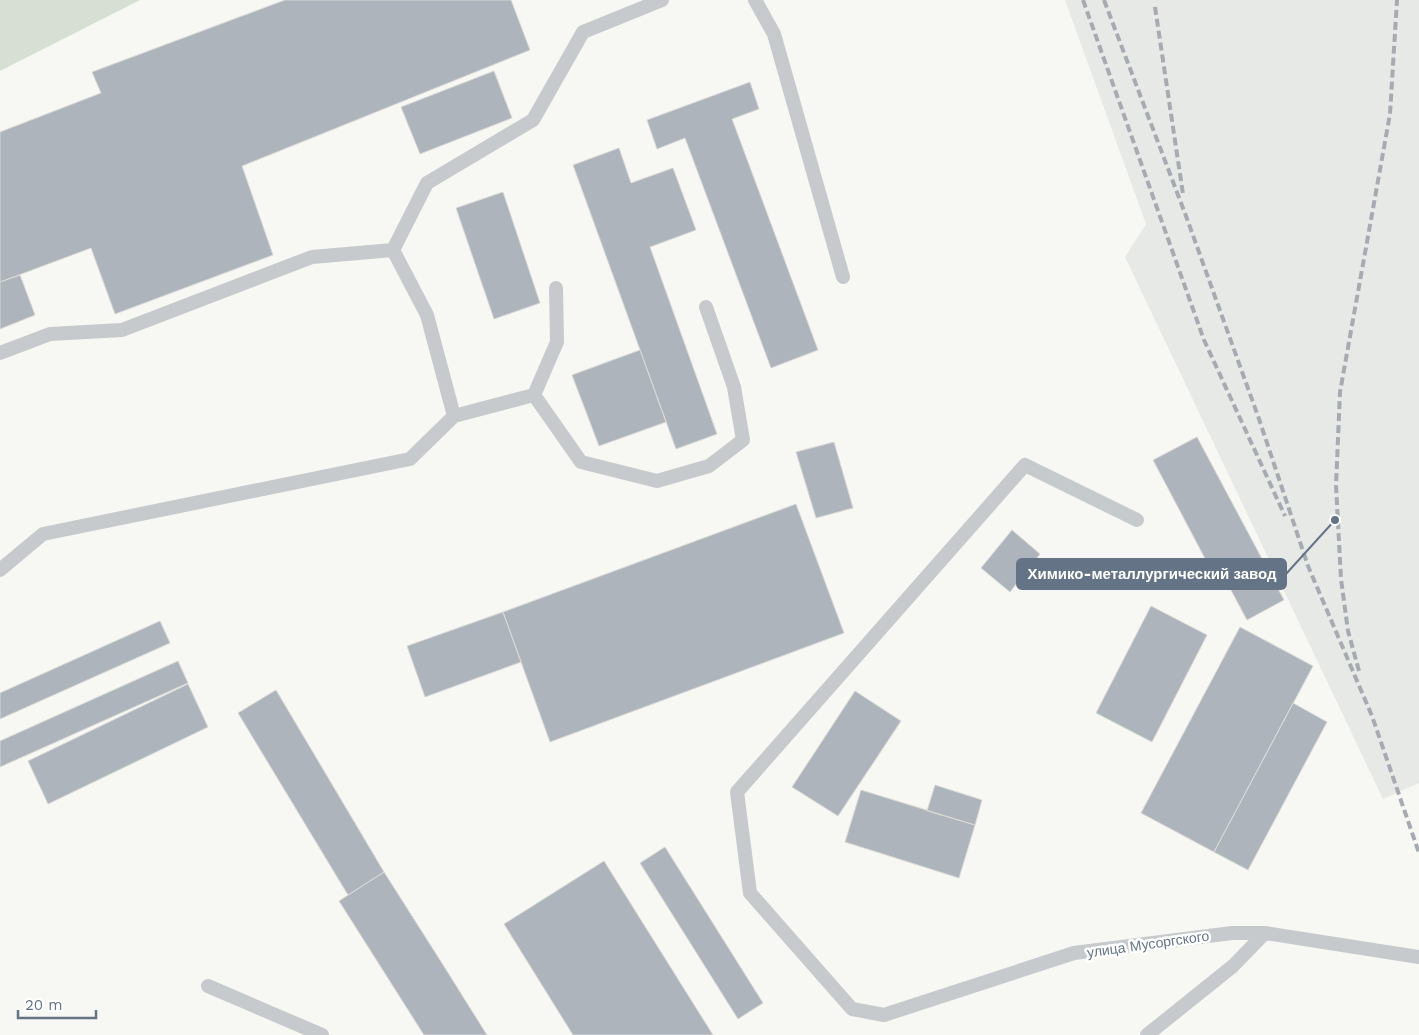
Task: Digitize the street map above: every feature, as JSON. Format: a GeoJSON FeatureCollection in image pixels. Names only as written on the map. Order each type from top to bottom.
{"type":"FeatureCollection","features":[{"type":"Feature","properties":{"kind":"lane"},"geometry":{"type":"LineString","coordinates":[[393,250],[427,183],[533,120],[583,32],[662,0]]}},
{"type":"Feature","properties":{"kind":"lane"},"geometry":{"type":"LineString","coordinates":[[755,0],[774,34],[843,276]]}},
{"type":"Feature","properties":{"kind":"lane"},"geometry":{"type":"LineString","coordinates":[[0,353],[50,334],[122,330],[312,257],[393,250]]}},
{"type":"Feature","properties":{"kind":"lane"},"geometry":{"type":"LineString","coordinates":[[393,250],[426,315],[454,416]]}},
{"type":"Feature","properties":{"kind":"lane"},"geometry":{"type":"LineString","coordinates":[[534,394],[557,342],[556,288]]}},
{"type":"Feature","properties":{"kind":"lane"},"geometry":{"type":"LineString","coordinates":[[534,394],[581,462],[656,481],[709,466],[743,440],[734,388],[706,308]]}},
{"type":"Feature","properties":{"kind":"lane"},"geometry":{"type":"LineString","coordinates":[[0,570],[43,534],[410,459],[454,416],[534,394]]}},
{"type":"Feature","properties":{"kind":"lane","name":"улица Мусоргского"},"geometry":{"type":"LineString","coordinates":[[1137,520],[1025,465],[737,792],[750,893],[852,1009],[884,1016],[1074,953],[1232,932],[1265,932],[1419,958]]}},
{"type":"Feature","properties":{"kind":"lane"},"geometry":{"type":"LineString","coordinates":[[1147,1035],[1233,966],[1265,932]]}},
{"type":"Feature","properties":{"kind":"lane"},"geometry":{"type":"LineString","coordinates":[[208,986],[322,1035]]}},
{"type":"Feature","properties":{"kind":"shaded area"},"geometry":{"type":"Polygon","coordinates":[[[0,0],[140,0],[0,71],[0,0]]]}},
{"type":"Feature","properties":{"kind":"shaded area"},"geometry":{"type":"Polygon","coordinates":[[[1065,0],[1419,0],[1419,783],[1383,799],[1125,257],[1146,224],[1065,0]]]}},
{"type":"Feature","properties":{"kind":"building"},"geometry":{"type":"Polygon","coordinates":[[[285,0],[511,0],[530,50],[242,166],[273,255],[115,314],[91,248],[0,282],[0,132],[101,93],[92,72],[285,0]]]}},
{"type":"Feature","properties":{"kind":"building"},"geometry":{"type":"Polygon","coordinates":[[[494,71],[512,118],[420,154],[401,107],[494,71]]]}},
{"type":"Feature","properties":{"kind":"building"},"geometry":{"type":"Polygon","coordinates":[[[750,82],[759,109],[732,119],[818,350],[771,368],[685,138],[657,149],[647,120],[750,82]]]}},
{"type":"Feature","properties":{"kind":"building"},"geometry":{"type":"Polygon","coordinates":[[[619,148],[631,183],[673,168],[696,230],[650,247],[717,434],[676,449],[573,165],[619,148]]]}},
{"type":"Feature","properties":{"kind":"building"},"geometry":{"type":"Polygon","coordinates":[[[503,192],[540,303],[494,319],[456,208],[503,192]]]}},
{"type":"Feature","properties":{"kind":"building"},"geometry":{"type":"Polygon","coordinates":[[[20,275],[35,315],[0,329],[0,282],[20,275]]]}},
{"type":"Feature","properties":{"kind":"building"},"geometry":{"type":"Polygon","coordinates":[[[640,350],[666,422],[599,446],[572,375],[640,350]]]}},
{"type":"Feature","properties":{"kind":"building"},"geometry":{"type":"Polygon","coordinates":[[[1197,437],[1284,600],[1247,620],[1216,562],[1209,566],[1153,460],[1197,437]]]}},
{"type":"Feature","properties":{"kind":"building"},"geometry":{"type":"Polygon","coordinates":[[[834,442],[853,508],[816,518],[796,452],[834,442]]]}},
{"type":"Feature","properties":{"kind":"building"},"geometry":{"type":"Polygon","coordinates":[[[796,504],[844,633],[550,742],[503,612],[796,504]]]}},
{"type":"Feature","properties":{"kind":"building"},"geometry":{"type":"Polygon","coordinates":[[[1012,530],[1040,554],[1010,592],[981,568],[1012,530]]]}},
{"type":"Feature","properties":{"kind":"building"},"geometry":{"type":"Polygon","coordinates":[[[1151,606],[1207,635],[1152,742],[1096,713],[1151,606]]]}},
{"type":"Feature","properties":{"kind":"building"},"geometry":{"type":"Polygon","coordinates":[[[503,612],[521,662],[425,697],[407,646],[503,612]]]}},
{"type":"Feature","properties":{"kind":"building"},"geometry":{"type":"Polygon","coordinates":[[[160,621],[170,643],[0,719],[0,693],[160,621]]]}},
{"type":"Feature","properties":{"kind":"building"},"geometry":{"type":"Polygon","coordinates":[[[1240,627],[1313,666],[1214,852],[1141,813],[1240,627]]]}},
{"type":"Feature","properties":{"kind":"building"},"geometry":{"type":"Polygon","coordinates":[[[178,661],[188,683],[0,767],[0,741],[178,661]]]}},
{"type":"Feature","properties":{"kind":"building"},"geometry":{"type":"Polygon","coordinates":[[[188,684],[208,727],[48,804],[28,761],[188,684]]]}},
{"type":"Feature","properties":{"kind":"building"},"geometry":{"type":"Polygon","coordinates":[[[276,690],[384,872],[348,895],[238,713],[276,690]]]}},
{"type":"Feature","properties":{"kind":"building"},"geometry":{"type":"Polygon","coordinates":[[[855,691],[901,721],[838,816],[792,787],[855,691]]]}},
{"type":"Feature","properties":{"kind":"building"},"geometry":{"type":"Polygon","coordinates":[[[1293,703],[1327,722],[1248,870],[1214,852],[1293,703]]]}},
{"type":"Feature","properties":{"kind":"building"},"geometry":{"type":"Polygon","coordinates":[[[935,785],[982,800],[975,825],[927,811],[935,785]]]}},
{"type":"Feature","properties":{"kind":"building"},"geometry":{"type":"Polygon","coordinates":[[[861,790],[975,825],[959,878],[845,842],[861,790]]]}},
{"type":"Feature","properties":{"kind":"building"},"geometry":{"type":"Polygon","coordinates":[[[665,847],[763,1003],[738,1019],[640,863],[665,847]]]}},
{"type":"Feature","properties":{"kind":"building"},"geometry":{"type":"Polygon","coordinates":[[[604,861],[713,1035],[573,1035],[504,924],[604,861]]]}},
{"type":"Feature","properties":{"kind":"building"},"geometry":{"type":"Polygon","coordinates":[[[384,872],[487,1035],[424,1035],[339,901],[384,872]]]}},
{"type":"Feature","properties":{"kind":"railway"},"geometry":{"type":"LineString","coordinates":[[1083,0],[1204,340],[1285,516]]}},
{"type":"Feature","properties":{"kind":"railway"},"geometry":{"type":"LineString","coordinates":[[1104,0],[1186,216],[1259,419],[1308,566],[1372,716],[1419,853]]}},
{"type":"Feature","properties":{"kind":"railway"},"geometry":{"type":"LineString","coordinates":[[1359,671],[1348,631],[1341,579],[1336,486],[1340,392],[1390,114],[1397,0]]}},
{"type":"Feature","properties":{"kind":"railway"},"geometry":{"type":"LineString","coordinates":[[1155,7],[1183,194]]}},
{"type":"Feature","properties":{"kind":"place","name":"Химико-металлургический завод"},"geometry":{"type":"Point","coordinates":[1335,520]}}]}
